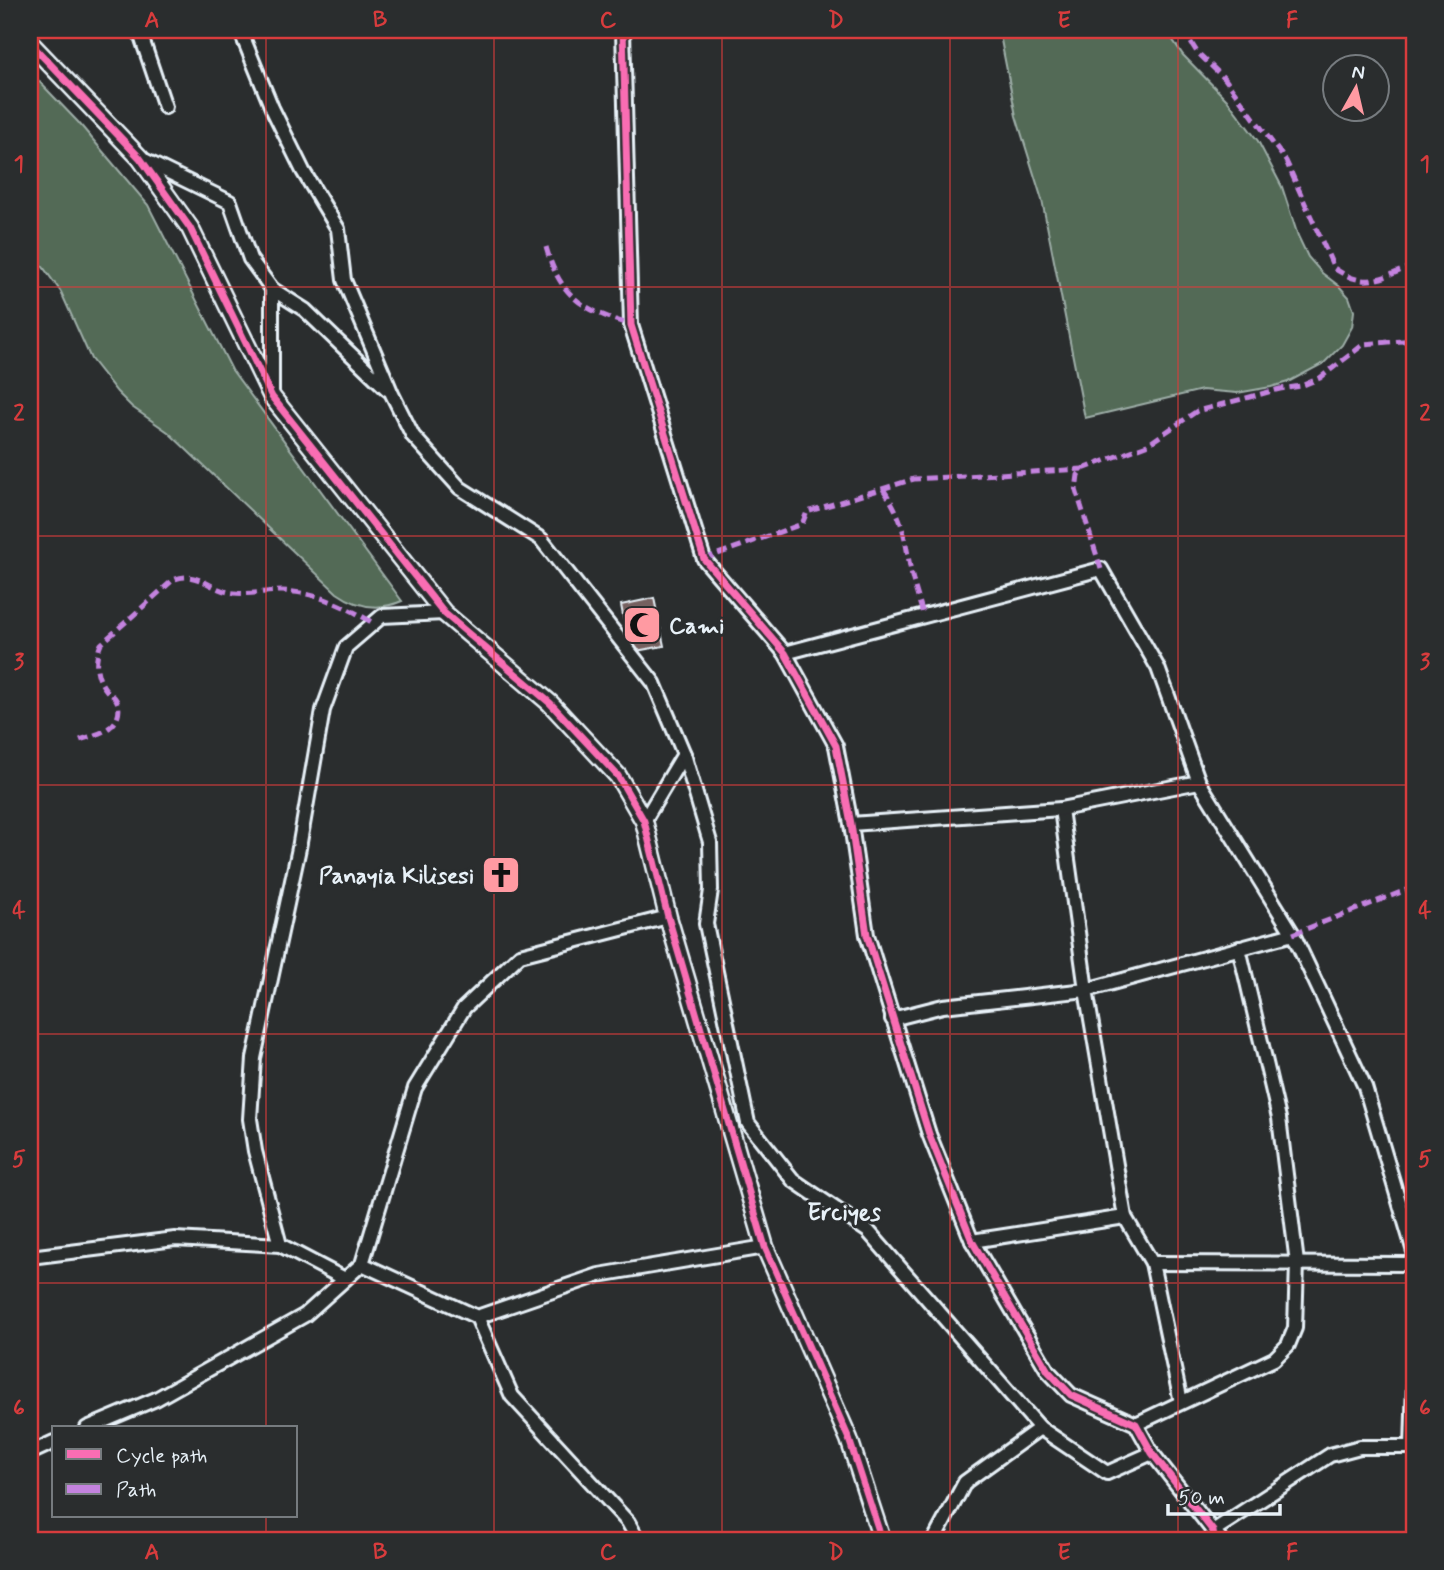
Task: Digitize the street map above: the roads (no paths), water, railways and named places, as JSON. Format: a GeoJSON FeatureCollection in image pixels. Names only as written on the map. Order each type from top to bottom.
{"type":"FeatureCollection","features":[{"type":"Feature","properties":{"kind":"street"},"geometry":{"type":"LineString","coordinates":[[139,30],[165,107]]}},
{"type":"Feature","properties":{"kind":"street"},"geometry":{"type":"LineString","coordinates":[[240,30],[272,108],[303,171],[338,229],[344,280],[392,394],[413,436],[460,488],[541,539],[654,683],[684,754],[710,842],[711,890],[706,924],[748,1123],[793,1180],[868,1231],[1040,1428],[1107,1473],[1152,1453]]}},
{"type":"Feature","properties":{"kind":"street"},"geometry":{"type":"LineString","coordinates":[[623,30],[631,325],[704,559],[785,653],[836,746],[851,824],[867,935],[929,1134],[972,1241],[1058,1384],[1088,1404],[1136,1424],[1152,1453],[1217,1537],[1330,1455],[1360,1447],[1413,1447],[1414,1381]]}},
{"type":"Feature","properties":{"kind":"street"},"geometry":{"type":"LineString","coordinates":[[30,43],[140,158],[190,228],[272,397],[444,613],[550,704],[618,776],[644,821],[668,917],[765,1247],[849,1439],[882,1540]]}},
{"type":"Feature","properties":{"kind":"street"},"geometry":{"type":"LineString","coordinates":[[140,158],[230,202],[250,259],[272,289],[305,310],[392,394]]}},
{"type":"Feature","properties":{"kind":"street"},"geometry":{"type":"LineString","coordinates":[[272,289],[272,397]]}},
{"type":"Feature","properties":{"kind":"street"},"geometry":{"type":"LineString","coordinates":[[785,653],[1101,569],[1158,668],[1199,782],[1293,934],[1365,1087],[1414,1252]]}},
{"type":"Feature","properties":{"kind":"street"},"geometry":{"type":"LineString","coordinates":[[281,1245],[255,1151],[250,1119],[254,1058],[299,848],[323,710],[346,647],[382,616],[444,613]]}},
{"type":"Feature","properties":{"kind":"street"},"geometry":{"type":"LineString","coordinates":[[644,821],[684,754]]}},
{"type":"Feature","properties":{"kind":"street"},"geometry":{"type":"LineString","coordinates":[[851,824],[1061,809],[1199,782]]}},
{"type":"Feature","properties":{"kind":"street"},"geometry":{"type":"LineString","coordinates":[[1061,809],[1087,990],[1125,1217],[1152,1263],[1181,1402]]}},
{"type":"Feature","properties":{"kind":"street"},"geometry":{"type":"LineString","coordinates":[[92,1426],[156,1399],[305,1315],[362,1264],[415,1088],[464,1008],[520,955],[668,917]]}},
{"type":"Feature","properties":{"kind":"street"},"geometry":{"type":"LineString","coordinates":[[892,1019],[943,1006],[1087,990],[1293,934]]}},
{"type":"Feature","properties":{"kind":"street"},"geometry":{"type":"LineString","coordinates":[[1136,1424],[1265,1365],[1282,1353],[1292,1337],[1297,1320],[1297,1263],[1279,1118],[1239,948]]}},
{"type":"Feature","properties":{"kind":"street"},"geometry":{"type":"LineString","coordinates":[[729,1123],[748,1123]]}},
{"type":"Feature","properties":{"kind":"street"},"geometry":{"type":"LineString","coordinates":[[972,1241],[1125,1217]]}},
{"type":"Feature","properties":{"kind":"street"},"geometry":{"type":"LineString","coordinates":[[30,1257],[175,1239],[281,1245],[345,1279]]}},
{"type":"Feature","properties":{"kind":"street"},"geometry":{"type":"LineString","coordinates":[[477,1317],[599,1275],[765,1247]]}},
{"type":"Feature","properties":{"kind":"street"},"geometry":{"type":"LineString","coordinates":[[1152,1263],[1414,1264]]}},
{"type":"Feature","properties":{"kind":"street"},"geometry":{"type":"LineString","coordinates":[[362,1264],[477,1317],[512,1396],[628,1522],[638,1540]]}},
{"type":"Feature","properties":{"kind":"street"},"geometry":{"type":"LineString","coordinates":[[934,1540],[965,1482],[1040,1428]]}},
{"type":"Feature","properties":{"kind":"street"},"geometry":{"type":"LineString","coordinates":[[30,1454],[52,1443]]}},
{"type":"Feature","properties":{"kind":"place","name":"Cami"},"geometry":{"type":"Point","coordinates":[642,625]}},
{"type":"Feature","properties":{"kind":"place","name":"Panayia Kilisesi"},"geometry":{"type":"Point","coordinates":[501,875]}},
{"type":"Feature","properties":{"kind":"district","name":"Erciyes"},"geometry":{"type":"Point","coordinates":[844,1212]}}]}
